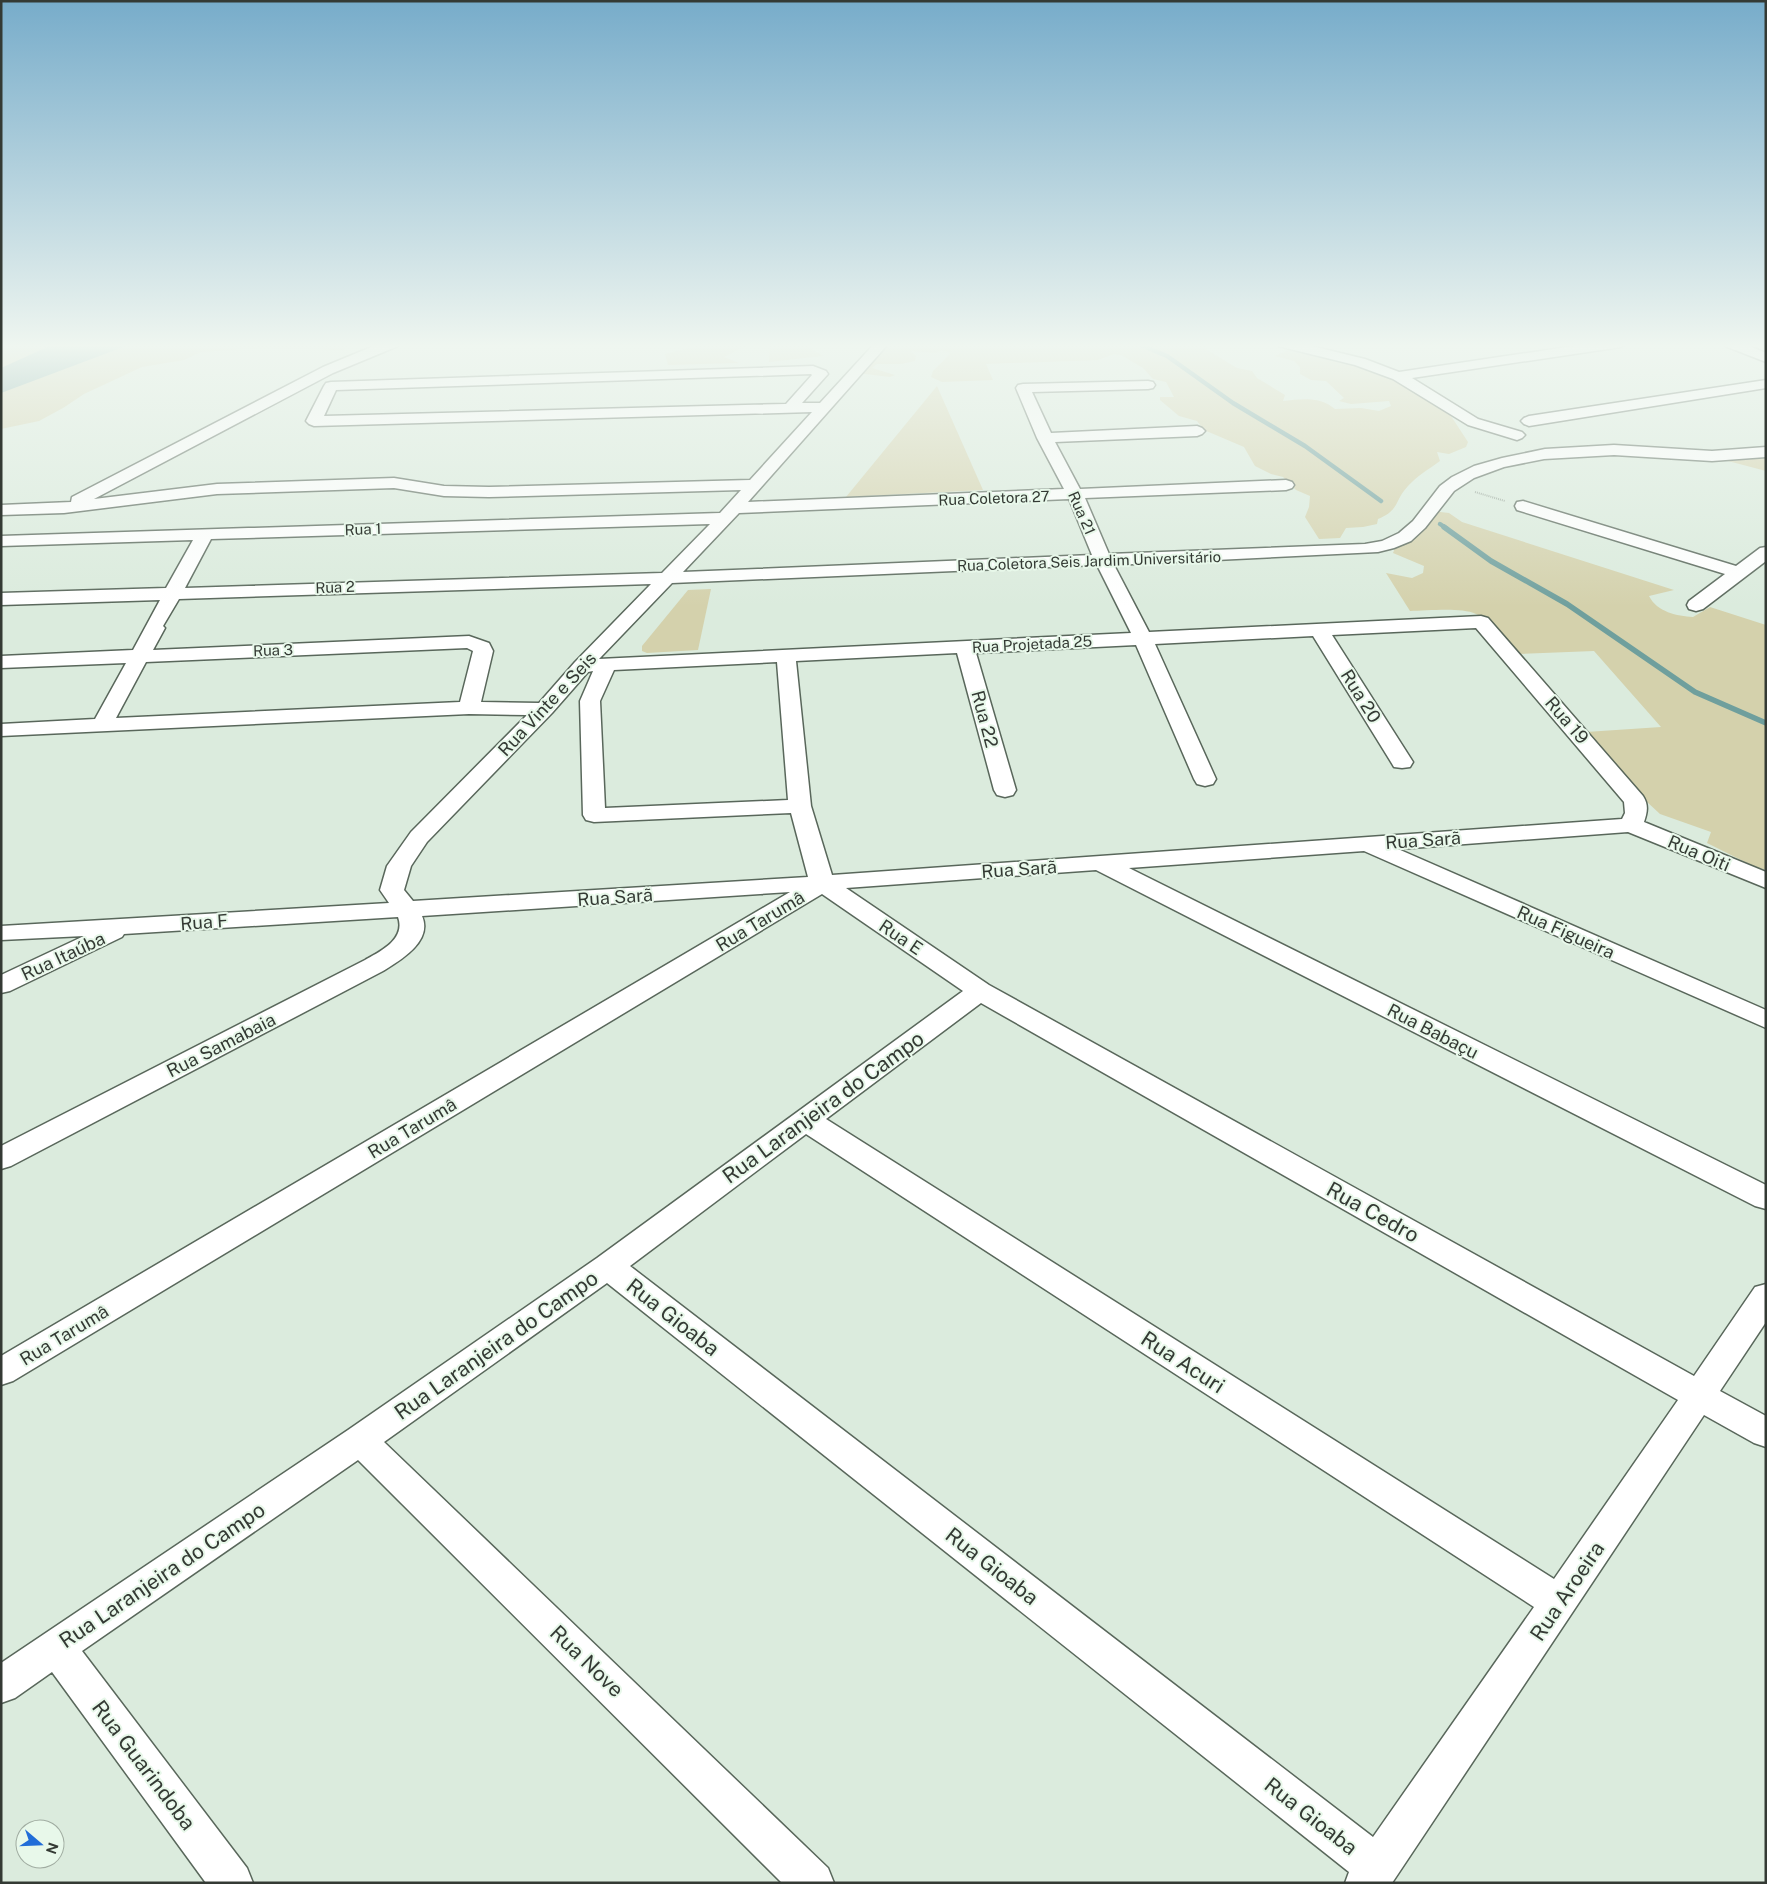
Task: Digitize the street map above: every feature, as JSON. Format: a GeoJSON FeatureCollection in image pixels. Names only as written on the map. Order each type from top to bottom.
{"type":"FeatureCollection","features":[{"type":"Feature","properties":{"kind":"street"},"geometry":{"type":"LineString","coordinates":[[64,508],[211,431]]}},
{"type":"Feature","properties":{"kind":"street","name":"Rua Vinte e Seis"},"geometry":{"type":"LineString","coordinates":[[406,910],[392,890],[399,866],[406,853],[419,837],[545,709],[582,666],[658,586],[669,578],[804,431]]}},
{"type":"Feature","properties":{"kind":"street","name":"Rua 21"},"geometry":{"type":"LineString","coordinates":[[1041,431],[1075,494],[1103,560],[1143,639],[1205,779]]}},
{"type":"Feature","properties":{"kind":"street"},"geometry":{"type":"LineString","coordinates":[[1044,438],[1197,431]]}},
{"type":"Feature","properties":{"kind":"street"},"geometry":{"type":"LineString","coordinates":[[1480,431],[1492,447],[1510,454],[1542,450],[1614,450],[1712,456],[1766,452]]}},
{"type":"Feature","properties":{"kind":"street"},"geometry":{"type":"LineString","coordinates":[[1478,469],[1542,450],[1549,452],[1551,448],[1536,438],[1503,431]]}},
{"type":"Feature","properties":{"kind":"street"},"geometry":{"type":"LineString","coordinates":[[1478,469],[1500,437],[1517,435]]}},
{"type":"Feature","properties":{"kind":"street","name":"Rua Coletora Seis Jardim Universitário"},"geometry":{"type":"LineString","coordinates":[[669,578],[1384,547],[1397,542],[1414,531],[1447,489],[1478,469]]}},
{"type":"Feature","properties":{"kind":"street"},"geometry":{"type":"LineString","coordinates":[[1,510],[64,508],[217,489],[394,483],[444,491],[489,492],[753,485]]}},
{"type":"Feature","properties":{"kind":"street","name":"Rua Coletora 27"},"geometry":{"type":"LineString","coordinates":[[729,513],[1075,494],[1286,486]]}},
{"type":"Feature","properties":{"kind":"street"},"geometry":{"type":"LineString","coordinates":[[1523,506],[1738,573]]}},
{"type":"Feature","properties":{"kind":"street","name":"Rua 1"},"geometry":{"type":"LineString","coordinates":[[1,540],[729,513]]}},
{"type":"Feature","properties":{"kind":"street"},"geometry":{"type":"LineString","coordinates":[[102,725],[206,533]]}},
{"type":"Feature","properties":{"kind":"street"},"geometry":{"type":"LineString","coordinates":[[1696,605],[1766,552]]}},
{"type":"Feature","properties":{"kind":"street","name":"Rua 2"},"geometry":{"type":"LineString","coordinates":[[1,599],[173,592],[669,578]]}},
{"type":"Feature","properties":{"kind":"street","name":"Rua Projetada 25"},"geometry":{"type":"LineString","coordinates":[[582,666],[1481,622]]}},
{"type":"Feature","properties":{"kind":"street","name":"Rua 19"},"geometry":{"type":"LineString","coordinates":[[1481,622],[1635,801],[1636,813],[1631,825]]}},
{"type":"Feature","properties":{"kind":"street","name":"Rua 20"},"geometry":{"type":"LineString","coordinates":[[1320,630],[1402,762]]}},
{"type":"Feature","properties":{"kind":"street","name":"Rua 3"},"geometry":{"type":"LineString","coordinates":[[1,662],[469,642],[482,647],[483,652],[470,708]]}},
{"type":"Feature","properties":{"kind":"street","name":"Rua 22"},"geometry":{"type":"LineString","coordinates":[[965,647],[1005,790]]}},
{"type":"Feature","properties":{"kind":"street"},"geometry":{"type":"LineString","coordinates":[[786,656],[800,806],[822,883]]}},
{"type":"Feature","properties":{"kind":"street"},"geometry":{"type":"LineString","coordinates":[[606,665],[590,701],[594,815],[800,806]]}},
{"type":"Feature","properties":{"kind":"street"},"geometry":{"type":"LineString","coordinates":[[1,730],[470,708],[545,709]]}},
{"type":"Feature","properties":{"kind":"street","name":"Rua Sarã"},"geometry":{"type":"LineString","coordinates":[[406,910],[822,883],[1631,825]]}},
{"type":"Feature","properties":{"kind":"street","name":"Rua Oiti"},"geometry":{"type":"LineString","coordinates":[[1631,825],[1766,881]]}},
{"type":"Feature","properties":{"kind":"street","name":"Rua Figueira"},"geometry":{"type":"LineString","coordinates":[[1367,844],[1766,1020]]}},
{"type":"Feature","properties":{"kind":"street","name":"Rua Babaçu"},"geometry":{"type":"LineString","coordinates":[[1100,863],[1766,1198]]}},
{"type":"Feature","properties":{"kind":"street","name":"Rua E"},"geometry":{"type":"LineString","coordinates":[[822,883],[980,991]]}},
{"type":"Feature","properties":{"kind":"street","name":"Rua Tarumâ"},"geometry":{"type":"LineString","coordinates":[[1,1372],[822,883]]}},
{"type":"Feature","properties":{"kind":"street","name":"Rua F"},"geometry":{"type":"LineString","coordinates":[[1,933],[406,910]]}},
{"type":"Feature","properties":{"kind":"street","name":"Rua Samabaia"},"geometry":{"type":"LineString","coordinates":[[1,1159],[380,962],[406,943],[411,937],[414,925],[406,910]]}},
{"type":"Feature","properties":{"kind":"street","name":"Rua Itaúba"},"geometry":{"type":"LineString","coordinates":[[1,985],[124,927]]}},
{"type":"Feature","properties":{"kind":"street","name":"Rua Laranjeira do Campo"},"geometry":{"type":"LineString","coordinates":[[1,1685],[360,1440],[608,1266],[980,991]]}},
{"type":"Feature","properties":{"kind":"street","name":"Rua Cedro"},"geometry":{"type":"LineString","coordinates":[[980,991],[1766,1433]]}},
{"type":"Feature","properties":{"kind":"street","name":"Rua Acuri"},"geometry":{"type":"LineString","coordinates":[[806,1120],[1559,1603]]}},
{"type":"Feature","properties":{"kind":"street","name":"Rua Gioaba"},"geometry":{"type":"LineString","coordinates":[[608,1266],[1371,1875]]}},
{"type":"Feature","properties":{"kind":"street","name":"Rua Aroeira"},"geometry":{"type":"LineString","coordinates":[[1371,1875],[1559,1603],[1766,1296]]}},
{"type":"Feature","properties":{"kind":"street","name":"Rua Nove"},"geometry":{"type":"LineString","coordinates":[[360,1440],[813,1883]]}},
{"type":"Feature","properties":{"kind":"street","name":"Rua Guarindoba"},"geometry":{"type":"LineString","coordinates":[[56,1647],[232,1883]]}},
{"type":"Feature","properties":{"kind":"path"},"geometry":{"type":"LineString","coordinates":[[1452,485],[1523,506]]}},
{"type":"Feature","properties":{"kind":"shaded area"},"geometry":{"type":"Polygon","coordinates":[[[900,431],[957,431],[983,490],[846,497],[900,431]]]}},
{"type":"Feature","properties":{"kind":"shaded area"},"geometry":{"type":"Polygon","coordinates":[[[1206,431],[1461,431],[1468,442],[1466,447],[1449,454],[1437,452],[1440,461],[1412,482],[1393,509],[1378,519],[1377,524],[1346,528],[1340,538],[1319,539],[1305,517],[1309,507],[1310,496],[1296,490],[1283,477],[1271,474],[1255,466],[1244,447],[1206,431]]]}},
{"type":"Feature","properties":{"kind":"shaded area"},"geometry":{"type":"Polygon","coordinates":[[[1766,458],[1766,471],[1728,461],[1766,458]]]}},
{"type":"Feature","properties":{"kind":"shaded area"},"geometry":{"type":"Polygon","coordinates":[[[1432,511],[1449,513],[1462,522],[1674,590],[1649,596],[1657,606],[1668,612],[1680,616],[1693,617],[1710,607],[1766,625],[1766,870],[1751,865],[1707,843],[1711,832],[1660,814],[1632,788],[1586,732],[1661,727],[1594,651],[1518,654],[1493,626],[1476,614],[1453,610],[1410,611],[1386,573],[1412,578],[1423,573],[1424,566],[1393,553],[1395,548],[1422,531],[1432,511]]]}},
{"type":"Feature","properties":{"kind":"shaded area"},"geometry":{"type":"Polygon","coordinates":[[[711,589],[698,650],[647,653],[642,651],[642,646],[688,590],[711,589]]]}},
{"type":"Feature","properties":{"kind":"waterway"},"geometry":{"type":"LineString","coordinates":[[1280,431],[1305,446],[1381,501]]}},
{"type":"Feature","properties":{"kind":"waterway"},"geometry":{"type":"LineString","coordinates":[[1440,524],[1446,528]]}},
{"type":"Feature","properties":{"kind":"waterway"},"geometry":{"type":"LineString","coordinates":[[1444,527],[1491,561],[1567,604],[1695,692],[1766,723]]}}]}
